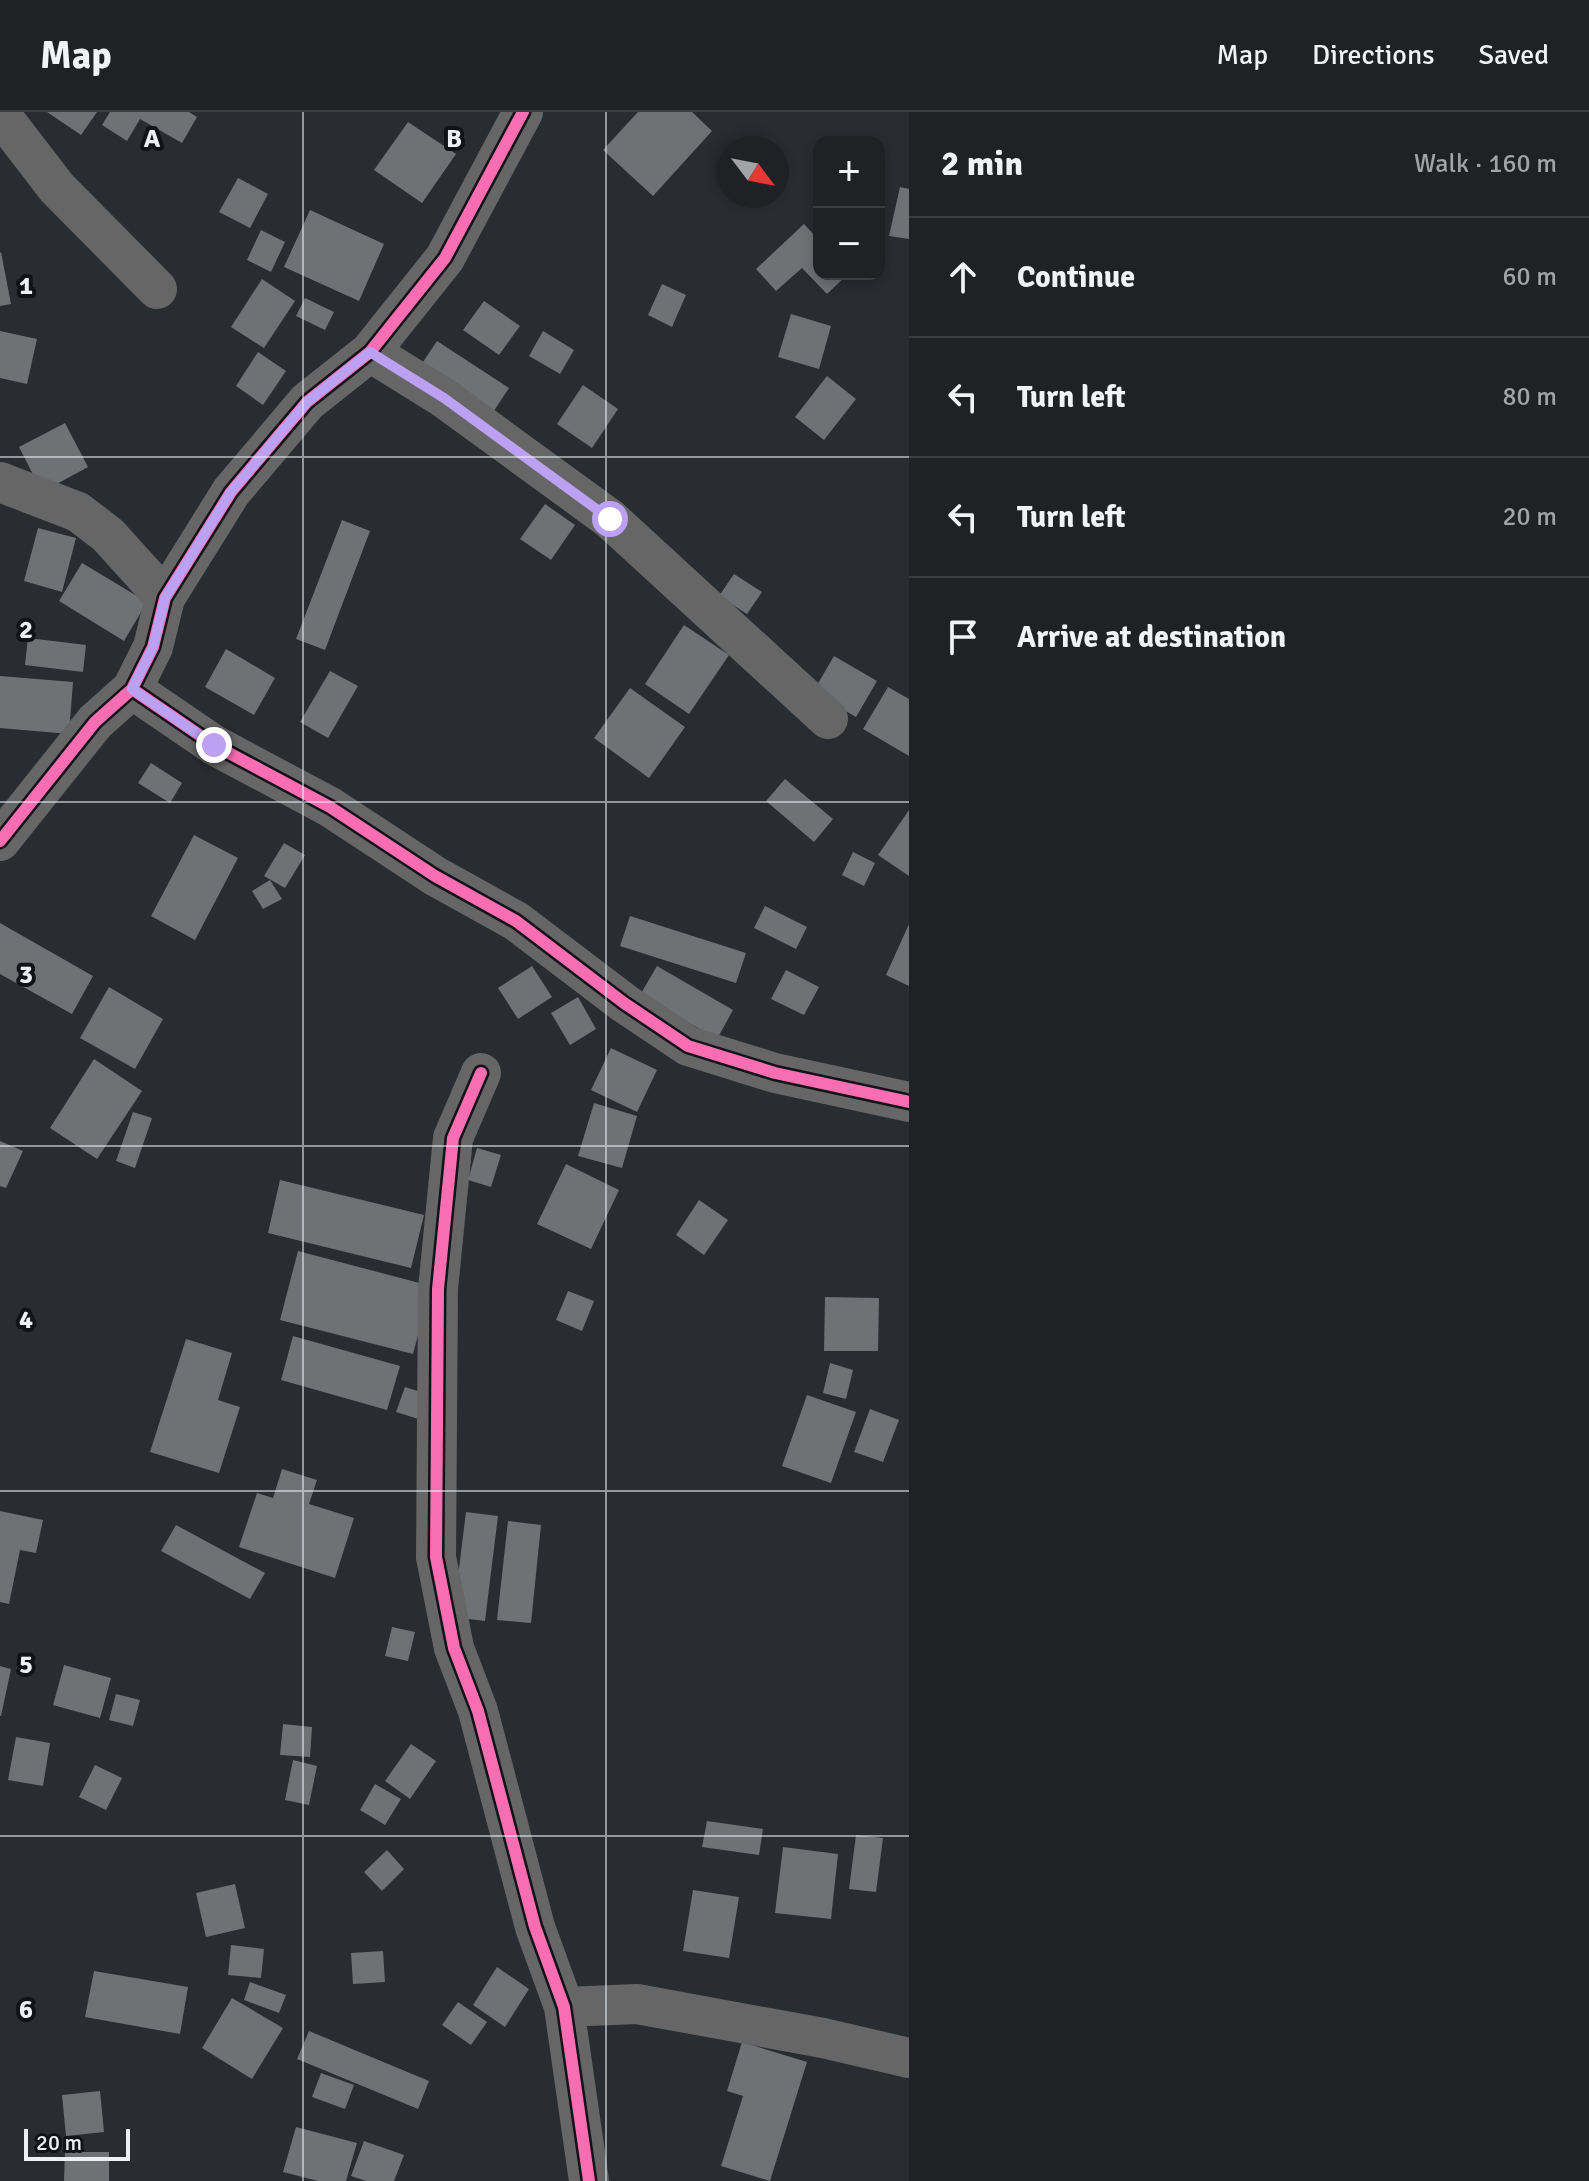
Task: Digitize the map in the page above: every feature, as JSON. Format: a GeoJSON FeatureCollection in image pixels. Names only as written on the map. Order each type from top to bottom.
{"type":"FeatureCollection","features":[{"type":"Feature","properties":{"kind":"street"},"geometry":{"type":"LineString","coordinates":[[0,841],[95,722],[132,689],[153,647],[165,598],[231,492],[307,402],[370,352],[445,258],[523,112]]}},
{"type":"Feature","properties":{"kind":"street"},"geometry":{"type":"LineString","coordinates":[[0,114],[57,188],[157,289]]}},
{"type":"Feature","properties":{"kind":"street"},"geometry":{"type":"LineString","coordinates":[[370,352],[444,398],[610,519],[828,719]]}},
{"type":"Feature","properties":{"kind":"street"},"geometry":{"type":"LineString","coordinates":[[0,482],[78,512],[108,535],[165,598]]}},
{"type":"Feature","properties":{"kind":"street"},"geometry":{"type":"LineString","coordinates":[[132,689],[214,745],[330,807],[435,876],[516,921],[624,1003],[688,1046],[775,1073],[909,1102]]}},
{"type":"Feature","properties":{"kind":"street"},"geometry":{"type":"LineString","coordinates":[[481,1073],[453,1138],[441,1259],[436,1557],[454,1648],[478,1711],[535,1927],[564,2007],[589,2181]]}},
{"type":"Feature","properties":{"kind":"street"},"geometry":{"type":"LineString","coordinates":[[564,2007],[637,2004],[823,2038],[909,2058]]}},
{"type":"Feature","properties":{"kind":"building"},"geometry":{"type":"Polygon","coordinates":[[[47,112],[97,112],[81,135],[47,112]]]}},
{"type":"Feature","properties":{"kind":"building"},"geometry":{"type":"Polygon","coordinates":[[[110,112],[189,112],[197,117],[182,143],[140,119],[127,141],[102,125],[110,112]]]}},
{"type":"Feature","properties":{"kind":"building"},"geometry":{"type":"Polygon","coordinates":[[[638,112],[692,112],[712,131],[653,196],[603,150],[638,112]]]}},
{"type":"Feature","properties":{"kind":"building"},"geometry":{"type":"Polygon","coordinates":[[[408,122],[456,154],[422,203],[374,170],[408,122]]]}},
{"type":"Feature","properties":{"kind":"building"},"geometry":{"type":"Polygon","coordinates":[[[238,178],[268,194],[250,228],[219,212],[238,178]]]}},
{"type":"Feature","properties":{"kind":"building"},"geometry":{"type":"Polygon","coordinates":[[[900,187],[909,189],[909,239],[889,236],[900,187]]]}},
{"type":"Feature","properties":{"kind":"building"},"geometry":{"type":"Polygon","coordinates":[[[310,210],[384,244],[359,301],[284,267],[310,210]]]}},
{"type":"Feature","properties":{"kind":"building"},"geometry":{"type":"Polygon","coordinates":[[[804,224],[813,234],[813,279],[802,268],[776,291],[756,269],[804,224]]]}},
{"type":"Feature","properties":{"kind":"building"},"geometry":{"type":"Polygon","coordinates":[[[261,230],[285,242],[271,272],[247,260],[261,230]]]}},
{"type":"Feature","properties":{"kind":"building"},"geometry":{"type":"Polygon","coordinates":[[[0,253],[11,304],[0,306],[0,253]]]}},
{"type":"Feature","properties":{"kind":"building"},"geometry":{"type":"Polygon","coordinates":[[[262,279],[295,301],[264,348],[231,327],[262,279]]]}},
{"type":"Feature","properties":{"kind":"building"},"geometry":{"type":"Polygon","coordinates":[[[814,280],[842,280],[827,294],[814,280]]]}},
{"type":"Feature","properties":{"kind":"building"},"geometry":{"type":"Polygon","coordinates":[[[662,284],[686,295],[672,327],[648,315],[662,284]]]}},
{"type":"Feature","properties":{"kind":"building"},"geometry":{"type":"Polygon","coordinates":[[[305,298],[334,312],[325,330],[296,316],[305,298]]]}},
{"type":"Feature","properties":{"kind":"building"},"geometry":{"type":"Polygon","coordinates":[[[484,301],[520,326],[499,355],[463,330],[484,301]]]}},
{"type":"Feature","properties":{"kind":"building"},"geometry":{"type":"Polygon","coordinates":[[[791,314],[831,326],[819,369],[778,357],[791,314]]]}},
{"type":"Feature","properties":{"kind":"building"},"geometry":{"type":"Polygon","coordinates":[[[0,331],[37,339],[27,384],[0,378],[0,331]]]}},
{"type":"Feature","properties":{"kind":"building"},"geometry":{"type":"Polygon","coordinates":[[[543,331],[574,350],[560,374],[529,356],[543,331]]]}},
{"type":"Feature","properties":{"kind":"building"},"geometry":{"type":"Polygon","coordinates":[[[437,341],[509,388],[488,420],[415,374],[437,341]]]}},
{"type":"Feature","properties":{"kind":"building"},"geometry":{"type":"Polygon","coordinates":[[[258,352],[286,371],[263,405],[236,386],[258,352]]]}},
{"type":"Feature","properties":{"kind":"building"},"geometry":{"type":"Polygon","coordinates":[[[827,376],[856,399],[824,440],[795,417],[827,376]]]}},
{"type":"Feature","properties":{"kind":"building"},"geometry":{"type":"Polygon","coordinates":[[[583,385],[618,409],[592,448],[557,424],[583,385]]]}},
{"type":"Feature","properties":{"kind":"building"},"geometry":{"type":"Polygon","coordinates":[[[65,423],[88,467],[42,492],[19,447],[65,423]]]}},
{"type":"Feature","properties":{"kind":"building"},"geometry":{"type":"Polygon","coordinates":[[[545,504],[575,525],[551,560],[520,539],[545,504]]]}},
{"type":"Feature","properties":{"kind":"building"},"geometry":{"type":"Polygon","coordinates":[[[342,520],[370,531],[325,650],[296,639],[342,520]]]}},
{"type":"Feature","properties":{"kind":"building"},"geometry":{"type":"Polygon","coordinates":[[[38,528],[76,538],[62,592],[24,581],[38,528]]]}},
{"type":"Feature","properties":{"kind":"building"},"geometry":{"type":"Polygon","coordinates":[[[82,563],[147,602],[124,641],[59,601],[82,563]]]}},
{"type":"Feature","properties":{"kind":"building"},"geometry":{"type":"Polygon","coordinates":[[[734,574],[762,592],[747,614],[719,596],[734,574]]]}},
{"type":"Feature","properties":{"kind":"building"},"geometry":{"type":"Polygon","coordinates":[[[684,625],[729,655],[689,714],[645,684],[684,625]]]}},
{"type":"Feature","properties":{"kind":"building"},"geometry":{"type":"Polygon","coordinates":[[[28,638],[86,645],[83,672],[25,665],[28,638]]]}},
{"type":"Feature","properties":{"kind":"building"},"geometry":{"type":"Polygon","coordinates":[[[226,649],[275,678],[254,715],[205,687],[226,649]]]}},
{"type":"Feature","properties":{"kind":"building"},"geometry":{"type":"Polygon","coordinates":[[[834,656],[877,681],[856,717],[813,692],[834,656]]]}},
{"type":"Feature","properties":{"kind":"building"},"geometry":{"type":"Polygon","coordinates":[[[330,671],[358,686],[328,738],[300,722],[330,671]]]}},
{"type":"Feature","properties":{"kind":"building"},"geometry":{"type":"Polygon","coordinates":[[[0,676],[73,682],[69,734],[0,728],[0,676]]]}},
{"type":"Feature","properties":{"kind":"building"},"geometry":{"type":"Polygon","coordinates":[[[888,687],[909,699],[909,756],[863,729],[888,687]]]}},
{"type":"Feature","properties":{"kind":"building"},"geometry":{"type":"Polygon","coordinates":[[[630,688],[685,727],[649,778],[594,738],[630,688]]]}},
{"type":"Feature","properties":{"kind":"building"},"geometry":{"type":"Polygon","coordinates":[[[151,763],[182,783],[170,803],[138,783],[151,763]]]}},
{"type":"Feature","properties":{"kind":"building"},"geometry":{"type":"Polygon","coordinates":[[[785,779],[833,819],[814,842],[766,801],[785,779]]]}},
{"type":"Feature","properties":{"kind":"building"},"geometry":{"type":"Polygon","coordinates":[[[909,810],[909,876],[878,855],[909,810]]]}},
{"type":"Feature","properties":{"kind":"building"},"geometry":{"type":"Polygon","coordinates":[[[194,835],[238,858],[195,940],[151,916],[194,835]]]}},
{"type":"Feature","properties":{"kind":"building"},"geometry":{"type":"Polygon","coordinates":[[[284,843],[305,855],[285,888],[264,876],[284,843]]]}},
{"type":"Feature","properties":{"kind":"building"},"geometry":{"type":"Polygon","coordinates":[[[853,852],[875,863],[864,886],[842,875],[853,852]]]}},
{"type":"Feature","properties":{"kind":"building"},"geometry":{"type":"Polygon","coordinates":[[[270,880],[282,899],[263,909],[252,891],[270,880]]]}},
{"type":"Feature","properties":{"kind":"building"},"geometry":{"type":"Polygon","coordinates":[[[765,906],[807,927],[796,949],[754,928],[765,906]]]}},
{"type":"Feature","properties":{"kind":"building"},"geometry":{"type":"Polygon","coordinates":[[[630,916],[746,953],[736,983],[620,946],[630,916]]]}},
{"type":"Feature","properties":{"kind":"building"},"geometry":{"type":"Polygon","coordinates":[[[0,923],[93,976],[72,1014],[0,974],[0,923]]]}},
{"type":"Feature","properties":{"kind":"building"},"geometry":{"type":"Polygon","coordinates":[[[909,924],[909,986],[886,975],[909,924]]]}},
{"type":"Feature","properties":{"kind":"building"},"geometry":{"type":"Polygon","coordinates":[[[532,966],[552,997],[518,1019],[498,988],[532,966]]]}},
{"type":"Feature","properties":{"kind":"building"},"geometry":{"type":"Polygon","coordinates":[[[657,966],[733,1010],[717,1039],[640,995],[657,966]]]}},
{"type":"Feature","properties":{"kind":"building"},"geometry":{"type":"Polygon","coordinates":[[[786,970],[819,987],[804,1015],[771,999],[786,970]]]}},
{"type":"Feature","properties":{"kind":"building"},"geometry":{"type":"Polygon","coordinates":[[[109,987],[163,1019],[135,1069],[80,1038],[109,987]]]}},
{"type":"Feature","properties":{"kind":"building"},"geometry":{"type":"Polygon","coordinates":[[[578,997],[596,1029],[570,1045],[551,1013],[578,997]]]}},
{"type":"Feature","properties":{"kind":"building"},"geometry":{"type":"Polygon","coordinates":[[[611,1048],[657,1070],[637,1112],[591,1090],[611,1048]]]}},
{"type":"Feature","properties":{"kind":"building"},"geometry":{"type":"Polygon","coordinates":[[[94,1059],[142,1091],[97,1159],[50,1128],[94,1059]]]}},
{"type":"Feature","properties":{"kind":"building"},"geometry":{"type":"Polygon","coordinates":[[[594,1103],[637,1116],[622,1168],[578,1156],[594,1103]]]}},
{"type":"Feature","properties":{"kind":"building"},"geometry":{"type":"Polygon","coordinates":[[[133,1112],[152,1118],[135,1168],[116,1161],[133,1112]]]}},
{"type":"Feature","properties":{"kind":"building"},"geometry":{"type":"Polygon","coordinates":[[[0,1141],[23,1151],[6,1188],[0,1186],[0,1141]]]}},
{"type":"Feature","properties":{"kind":"building"},"geometry":{"type":"Polygon","coordinates":[[[477,1148],[501,1155],[491,1187],[468,1180],[477,1148]]]}},
{"type":"Feature","properties":{"kind":"building"},"geometry":{"type":"Polygon","coordinates":[[[566,1164],[619,1190],[591,1249],[537,1224],[566,1164]]]}},
{"type":"Feature","properties":{"kind":"building"},"geometry":{"type":"Polygon","coordinates":[[[280,1180],[424,1215],[411,1268],[268,1233],[280,1180]]]}},
{"type":"Feature","properties":{"kind":"building"},"geometry":{"type":"Polygon","coordinates":[[[699,1200],[728,1220],[704,1255],[676,1235],[699,1200]]]}},
{"type":"Feature","properties":{"kind":"building"},"geometry":{"type":"Polygon","coordinates":[[[298,1251],[431,1286],[413,1354],[280,1320],[298,1251]]]}},
{"type":"Feature","properties":{"kind":"building"},"geometry":{"type":"Polygon","coordinates":[[[568,1291],[594,1301],[582,1331],[556,1320],[568,1291]]]}},
{"type":"Feature","properties":{"kind":"building"},"geometry":{"type":"Polygon","coordinates":[[[825,1297],[879,1298],[878,1351],[824,1351],[825,1297]]]}},
{"type":"Feature","properties":{"kind":"building"},"geometry":{"type":"Polygon","coordinates":[[[293,1336],[400,1366],[387,1410],[281,1380],[293,1336]]]}},
{"type":"Feature","properties":{"kind":"building"},"geometry":{"type":"Polygon","coordinates":[[[186,1339],[232,1353],[218,1400],[240,1407],[219,1473],[150,1452],[186,1339]]]}},
{"type":"Feature","properties":{"kind":"building"},"geometry":{"type":"Polygon","coordinates":[[[830,1363],[853,1370],[846,1399],[823,1393],[830,1363]]]}},
{"type":"Feature","properties":{"kind":"building"},"geometry":{"type":"Polygon","coordinates":[[[405,1387],[436,1397],[428,1422],[396,1412],[405,1387]]]}},
{"type":"Feature","properties":{"kind":"building"},"geometry":{"type":"Polygon","coordinates":[[[807,1395],[856,1412],[831,1483],[782,1466],[807,1395]]]}},
{"type":"Feature","properties":{"kind":"building"},"geometry":{"type":"Polygon","coordinates":[[[870,1409],[899,1420],[883,1462],[854,1452],[870,1409]]]}},
{"type":"Feature","properties":{"kind":"building"},"geometry":{"type":"Polygon","coordinates":[[[282,1469],[317,1480],[309,1504],[354,1518],[335,1578],[239,1547],[257,1493],[273,1498],[282,1469]]]}},
{"type":"Feature","properties":{"kind":"building"},"geometry":{"type":"Polygon","coordinates":[[[0,1511],[43,1520],[36,1553],[20,1550],[9,1604],[0,1602],[0,1511]]]}},
{"type":"Feature","properties":{"kind":"building"},"geometry":{"type":"Polygon","coordinates":[[[466,1512],[498,1516],[485,1621],[453,1617],[466,1512]]]}},
{"type":"Feature","properties":{"kind":"building"},"geometry":{"type":"Polygon","coordinates":[[[508,1521],[541,1525],[531,1623],[497,1620],[508,1521]]]}},
{"type":"Feature","properties":{"kind":"building"},"geometry":{"type":"Polygon","coordinates":[[[176,1525],[265,1573],[250,1599],[161,1551],[176,1525]]]}},
{"type":"Feature","properties":{"kind":"building"},"geometry":{"type":"Polygon","coordinates":[[[392,1627],[415,1632],[408,1661],[385,1656],[392,1627]]]}},
{"type":"Feature","properties":{"kind":"building"},"geometry":{"type":"Polygon","coordinates":[[[64,1665],[111,1678],[100,1718],[53,1705],[64,1665]]]}},
{"type":"Feature","properties":{"kind":"building"},"geometry":{"type":"Polygon","coordinates":[[[0,1666],[11,1669],[1,1716],[0,1716],[0,1666]]]}},
{"type":"Feature","properties":{"kind":"building"},"geometry":{"type":"Polygon","coordinates":[[[116,1694],[140,1700],[133,1726],[109,1720],[116,1694]]]}},
{"type":"Feature","properties":{"kind":"building"},"geometry":{"type":"Polygon","coordinates":[[[283,1724],[312,1727],[310,1757],[280,1755],[283,1724]]]}},
{"type":"Feature","properties":{"kind":"building"},"geometry":{"type":"Polygon","coordinates":[[[16,1737],[50,1743],[43,1786],[8,1780],[16,1737]]]}},
{"type":"Feature","properties":{"kind":"building"},"geometry":{"type":"Polygon","coordinates":[[[411,1744],[436,1761],[410,1799],[385,1781],[411,1744]]]}},
{"type":"Feature","properties":{"kind":"building"},"geometry":{"type":"Polygon","coordinates":[[[293,1760],[317,1766],[309,1805],[285,1800],[293,1760]]]}},
{"type":"Feature","properties":{"kind":"building"},"geometry":{"type":"Polygon","coordinates":[[[95,1765],[122,1778],[106,1810],[79,1797],[95,1765]]]}},
{"type":"Feature","properties":{"kind":"building"},"geometry":{"type":"Polygon","coordinates":[[[375,1784],[401,1799],[385,1825],[360,1810],[375,1784]]]}},
{"type":"Feature","properties":{"kind":"building"},"geometry":{"type":"Polygon","coordinates":[[[707,1821],[763,1829],[759,1855],[702,1847],[707,1821]]]}},
{"type":"Feature","properties":{"kind":"building"},"geometry":{"type":"Polygon","coordinates":[[[856,1835],[883,1838],[876,1892],[849,1889],[856,1835]]]}},
{"type":"Feature","properties":{"kind":"building"},"geometry":{"type":"Polygon","coordinates":[[[783,1847],[838,1854],[831,1919],[775,1913],[783,1847]]]}},
{"type":"Feature","properties":{"kind":"building"},"geometry":{"type":"Polygon","coordinates":[[[387,1850],[404,1869],[382,1891],[364,1872],[387,1850]]]}},
{"type":"Feature","properties":{"kind":"building"},"geometry":{"type":"Polygon","coordinates":[[[235,1884],[245,1928],[206,1937],[196,1893],[235,1884]]]}},
{"type":"Feature","properties":{"kind":"building"},"geometry":{"type":"Polygon","coordinates":[[[693,1890],[739,1897],[729,1958],[683,1951],[693,1890]]]}},
{"type":"Feature","properties":{"kind":"building"},"geometry":{"type":"Polygon","coordinates":[[[231,1945],[264,1949],[261,1978],[228,1975],[231,1945]]]}},
{"type":"Feature","properties":{"kind":"building"},"geometry":{"type":"Polygon","coordinates":[[[383,1951],[385,1982],[353,1984],[351,1953],[383,1951]]]}},
{"type":"Feature","properties":{"kind":"building"},"geometry":{"type":"Polygon","coordinates":[[[497,1967],[529,1989],[505,2027],[473,2005],[497,1967]]]}},
{"type":"Feature","properties":{"kind":"building"},"geometry":{"type":"Polygon","coordinates":[[[94,1971],[188,1987],[180,2034],[85,2017],[94,1971]]]}},
{"type":"Feature","properties":{"kind":"building"},"geometry":{"type":"Polygon","coordinates":[[[250,1982],[286,1995],[279,2013],[244,2000],[250,1982]]]}},
{"type":"Feature","properties":{"kind":"building"},"geometry":{"type":"Polygon","coordinates":[[[232,1998],[283,2028],[252,2079],[202,2048],[232,1998]]]}},
{"type":"Feature","properties":{"kind":"building"},"geometry":{"type":"Polygon","coordinates":[[[458,2002],[487,2022],[471,2045],[442,2025],[458,2002]]]}},
{"type":"Feature","properties":{"kind":"building"},"geometry":{"type":"Polygon","coordinates":[[[309,2031],[429,2081],[418,2109],[297,2059],[309,2031]]]}},
{"type":"Feature","properties":{"kind":"building"},"geometry":{"type":"Polygon","coordinates":[[[742,2042],[807,2062],[770,2181],[721,2166],[743,2096],[727,2091],[742,2042]]]}},
{"type":"Feature","properties":{"kind":"building"},"geometry":{"type":"Polygon","coordinates":[[[321,2073],[354,2085],[345,2109],[312,2097],[321,2073]]]}},
{"type":"Feature","properties":{"kind":"building"},"geometry":{"type":"Polygon","coordinates":[[[100,2091],[104,2132],[66,2136],[62,2095],[100,2091]]]}},
{"type":"Feature","properties":{"kind":"building"},"geometry":{"type":"Polygon","coordinates":[[[296,2127],[357,2143],[346,2181],[318,2181],[283,2172],[296,2127]]]}},
{"type":"Feature","properties":{"kind":"building"},"geometry":{"type":"Polygon","coordinates":[[[364,2141],[404,2155],[394,2181],[366,2181],[351,2176],[364,2141]]]}},
{"type":"Feature","properties":{"kind":"building"},"geometry":{"type":"Polygon","coordinates":[[[65,2152],[109,2152],[109,2181],[64,2181],[65,2152]]]}},
{"type":"Feature","properties":{"kind":"cycle path"},"geometry":{"type":"LineString","coordinates":[[0,841],[95,722],[132,689],[153,647],[165,598],[231,492],[307,402],[370,352],[445,258],[523,112]]}},
{"type":"Feature","properties":{"kind":"cycle path"},"geometry":{"type":"LineString","coordinates":[[132,689],[214,745],[330,807],[435,876],[516,921],[624,1003],[688,1046],[775,1073],[909,1102]]}},
{"type":"Feature","properties":{"kind":"cycle path"},"geometry":{"type":"LineString","coordinates":[[481,1073],[453,1138],[438,1289],[436,1557],[454,1648],[478,1711],[535,1927],[564,2007],[589,2181]]}},
{"type":"Feature","properties":{"kind":"route"},"geometry":{"type":"LineString","coordinates":[[214,745],[132,689],[153,647],[165,598],[231,492],[307,402],[370,352],[444,398],[610,519]]}}]}
